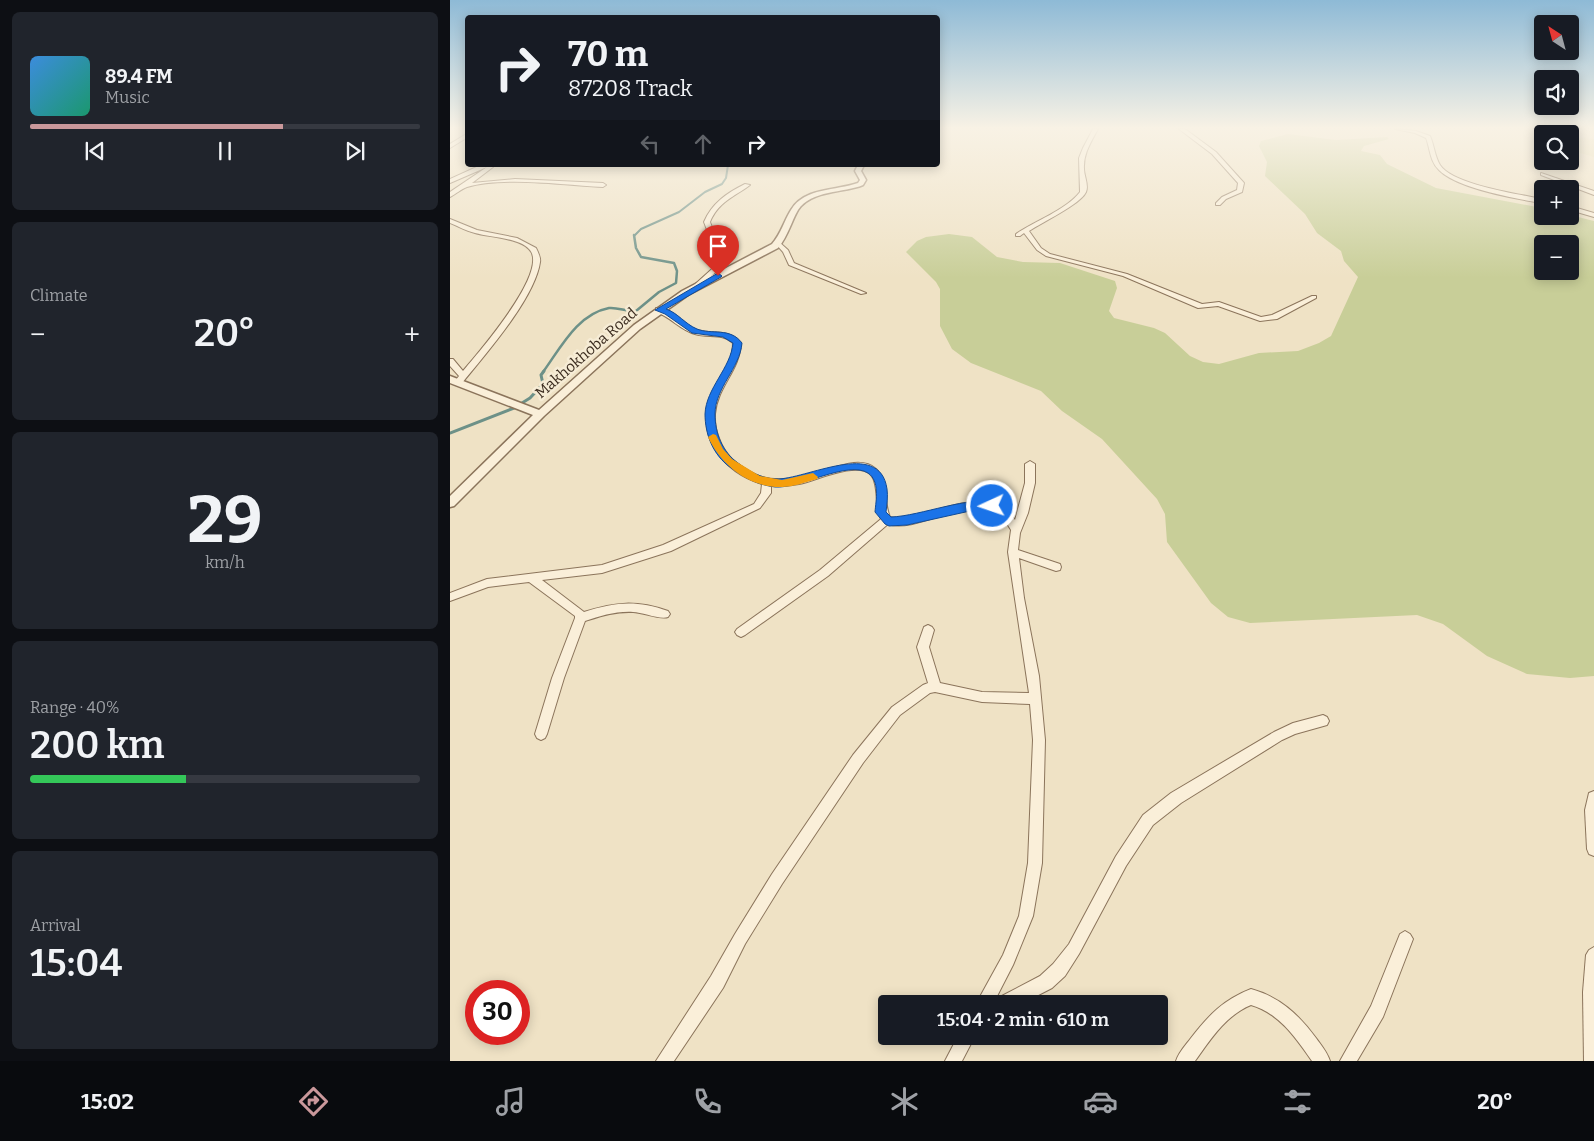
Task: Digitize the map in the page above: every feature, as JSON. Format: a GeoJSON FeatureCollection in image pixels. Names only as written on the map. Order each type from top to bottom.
{"type":"FeatureCollection","features":[{"type":"Feature","properties":{"kind":"street"},"geometry":{"type":"LineString","coordinates":[[450,195],[474,179]]}},
{"type":"Feature","properties":{"kind":"street","name":"Makhokhoba Road"},"geometry":{"type":"LineString","coordinates":[[450,503],[540,414],[616,344],[659,310],[694,288],[757,257],[778,243],[800,203],[812,196],[861,184],[862,179]]}},
{"type":"Feature","properties":{"kind":"street"},"geometry":{"type":"LineString","coordinates":[[1018,235],[1082,195],[1083,179]]}},
{"type":"Feature","properties":{"kind":"street"},"geometry":{"type":"LineString","coordinates":[[1218,204],[1224,198],[1240,191],[1241,184],[1236,179]]}},
{"type":"Feature","properties":{"kind":"street"},"geometry":{"type":"LineString","coordinates":[[1457,179],[1534,199]]}},
{"type":"Feature","properties":{"kind":"street"},"geometry":{"type":"LineString","coordinates":[[1555,179],[1594,193]]}},
{"type":"Feature","properties":{"kind":"street"},"geometry":{"type":"LineString","coordinates":[[463,186],[491,180],[530,180],[603,185]]}},
{"type":"Feature","properties":{"kind":"street"},"geometry":{"type":"LineString","coordinates":[[694,288],[715,270],[721,259],[707,222],[709,217],[724,199],[747,186]]}},
{"type":"Feature","properties":{"kind":"street"},"geometry":{"type":"LineString","coordinates":[[1579,211],[1594,215]]}},
{"type":"Feature","properties":{"kind":"street"},"geometry":{"type":"LineString","coordinates":[[450,220],[475,230],[526,244],[532,247],[537,255],[534,275],[515,309],[457,378]]}},
{"type":"Feature","properties":{"kind":"street"},"geometry":{"type":"LineString","coordinates":[[1025,230],[1039,249],[1048,255],[1138,280],[1201,306],[1219,304],[1257,318],[1268,320],[1314,297]]}},
{"type":"Feature","properties":{"kind":"street"},"geometry":{"type":"LineString","coordinates":[[778,243],[786,251],[791,264],[863,294]]}},
{"type":"Feature","properties":{"kind":"street"},"geometry":{"type":"LineString","coordinates":[[659,310],[668,313],[695,331],[724,334],[733,338],[737,343],[736,353],[714,396],[711,408],[712,435],[719,450],[728,461],[749,476],[767,482],[791,482],[852,466],[870,469],[882,488],[881,512],[886,520],[894,522],[907,521],[986,505],[1002,511],[1016,530]]}},
{"type":"Feature","properties":{"kind":"street"},"geometry":{"type":"LineString","coordinates":[[450,361],[457,378],[540,414]]}},
{"type":"Feature","properties":{"kind":"street"},"geometry":{"type":"LineString","coordinates":[[989,995],[1008,960],[1030,900],[1037,824],[1039,740],[1036,699],[1018,598],[1013,552],[1016,530],[1023,514],[1030,483],[1030,464]]}},
{"type":"Feature","properties":{"kind":"street"},"geometry":{"type":"LineString","coordinates":[[450,597],[487,583],[602,569],[667,548],[757,506],[766,492],[767,482]]}},
{"type":"Feature","properties":{"kind":"street"},"geometry":{"type":"LineString","coordinates":[[741,632],[824,573],[886,520]]}},
{"type":"Feature","properties":{"kind":"street"},"geometry":{"type":"LineString","coordinates":[[1013,552],[1056,567]]}},
{"type":"Feature","properties":{"kind":"street"},"geometry":{"type":"LineString","coordinates":[[530,577],[579,613],[581,618],[558,678],[541,734]]}},
{"type":"Feature","properties":{"kind":"street"},"geometry":{"type":"LineString","coordinates":[[581,618],[600,612],[633,606],[645,607],[664,614]]}},
{"type":"Feature","properties":{"kind":"street"},"geometry":{"type":"LineString","coordinates":[[928,630],[923,646],[935,687]]}},
{"type":"Feature","properties":{"kind":"street"},"geometry":{"type":"LineString","coordinates":[[664,1061],[717,982],[777,879],[858,759],[896,711],[927,689],[935,687],[982,697],[1036,699]]}},
{"type":"Feature","properties":{"kind":"street"},"geometry":{"type":"LineString","coordinates":[[1021,995],[1046,982],[1059,970],[1074,949],[1112,875],[1148,820],[1176,798],[1278,736],[1293,729],[1323,721]]}},
{"type":"Feature","properties":{"kind":"street"},"geometry":{"type":"LineString","coordinates":[[1594,798],[1592,827],[1594,849]]}},
{"type":"Feature","properties":{"kind":"street"},"geometry":{"type":"LineString","coordinates":[[1348,1061],[1377,1011],[1405,939]]}},
{"type":"Feature","properties":{"kind":"street"},"geometry":{"type":"LineString","coordinates":[[1592,1061],[1591,992],[1594,954]]}},
{"type":"Feature","properties":{"kind":"street"},"geometry":{"type":"LineString","coordinates":[[1184,1061],[1223,1014],[1234,1004],[1251,996],[1267,1002],[1285,1015],[1304,1035],[1322,1061]]}},
{"type":"Feature","properties":{"kind":"street"},"geometry":{"type":"LineString","coordinates":[[954,1061],[962,1045]]}},
{"type":"Feature","properties":{"kind":"green space"},"geometry":{"type":"Polygon","coordinates":[[[1268,179],[1417,179],[1436,188],[1534,206],[1534,225],[1579,225],[1579,217],[1594,221],[1594,676],[1570,678],[1527,674],[1487,656],[1443,624],[1417,615],[1250,623],[1228,617],[1211,603],[1167,542],[1165,514],[1157,499],[1102,439],[1062,411],[1041,391],[971,363],[952,349],[940,326],[940,289],[936,282],[906,252],[917,241],[926,237],[949,234],[972,237],[997,257],[1023,262],[1060,263],[1115,281],[1117,288],[1109,311],[1114,318],[1154,328],[1165,333],[1190,356],[1203,362],[1219,364],[1259,353],[1298,351],[1331,336],[1358,277],[1344,261],[1341,251],[1317,233],[1305,214],[1268,179]]]}},
{"type":"Feature","properties":{"kind":"waterway"},"geometry":{"type":"LineString","coordinates":[[634,236],[641,229],[679,212],[705,192],[722,184],[726,179]]}},
{"type":"Feature","properties":{"kind":"waterway"},"geometry":{"type":"LineString","coordinates":[[543,372],[570,334],[588,317],[609,308],[636,311],[659,292],[676,283],[677,271],[674,263],[641,257],[636,248],[634,236]]}},
{"type":"Feature","properties":{"kind":"waterway"},"geometry":{"type":"LineString","coordinates":[[450,433],[514,408],[530,398],[543,384],[541,375],[544,371]]}},
{"type":"Feature","properties":{"kind":"slow traffic"},"geometry":{"type":"LineString","coordinates":[[713,437],[715,444],[728,461],[749,476],[767,482],[782,484],[813,477]]}},
{"type":"Feature","properties":{"kind":"route"},"geometry":{"type":"LineString","coordinates":[[718,276],[685,293],[659,310],[674,316],[695,331],[724,334],[733,338],[737,343],[738,348],[714,396],[710,413],[712,435],[715,444],[728,461],[749,476],[767,482],[782,484],[840,468],[858,466],[870,469],[874,472],[882,488],[881,512],[883,517],[889,522],[907,521],[979,505],[992,506]]}}]}
